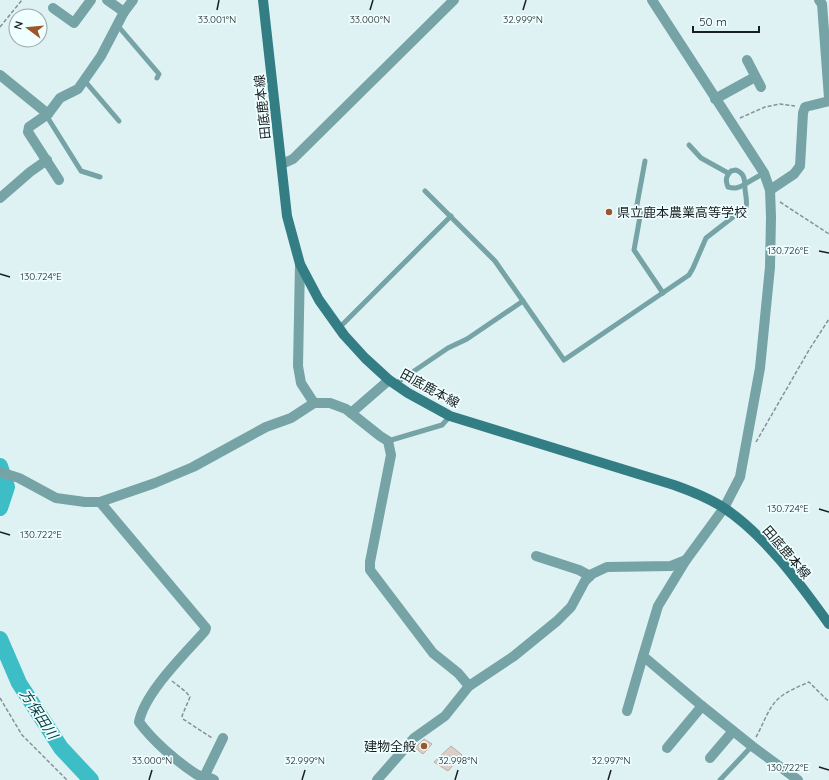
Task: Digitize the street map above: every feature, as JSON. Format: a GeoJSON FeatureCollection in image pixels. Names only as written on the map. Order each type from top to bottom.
{"type":"FeatureCollection","features":[{"type":"Feature","properties":{"kind":"main road","name":"田底鹿本線"},"geometry":{"type":"LineString","coordinates":[[263,0],[287,216],[300,264],[320,300],[339,328],[365,358],[392,382],[408,393],[450,416],[674,485],[696,493],[724,508],[746,524],[775,554],[829,624]]}},
{"type":"Feature","properties":{"kind":"street"},"geometry":{"type":"LineString","coordinates":[[53,8],[74,23],[91,0]]}},
{"type":"Feature","properties":{"kind":"street"},"geometry":{"type":"LineString","coordinates":[[107,0],[124,12]]}},
{"type":"Feature","properties":{"kind":"street"},"geometry":{"type":"LineString","coordinates":[[59,180],[28,132],[29,127],[47,114],[60,98],[78,89],[101,56],[124,12],[133,0]]}},
{"type":"Feature","properties":{"kind":"street"},"geometry":{"type":"LineString","coordinates":[[282,164],[293,159],[454,0]]}},
{"type":"Feature","properties":{"kind":"street"},"geometry":{"type":"LineString","coordinates":[[627,711],[658,606],[686,560],[724,508],[740,477],[760,368],[770,267],[770,193],[764,173],[652,0]]}},
{"type":"Feature","properties":{"kind":"street"},"geometry":{"type":"LineString","coordinates":[[819,0],[822,4],[829,98]]}},
{"type":"Feature","properties":{"kind":"street"},"geometry":{"type":"LineString","coordinates":[[747,60],[761,87]]}},
{"type":"Feature","properties":{"kind":"street"},"geometry":{"type":"LineString","coordinates":[[0,75],[47,114]]}},
{"type":"Feature","properties":{"kind":"street"},"geometry":{"type":"LineString","coordinates":[[715,99],[755,78]]}},
{"type":"Feature","properties":{"kind":"street"},"geometry":{"type":"LineString","coordinates":[[770,193],[794,174],[800,166],[803,113],[805,107],[829,102]]}},
{"type":"Feature","properties":{"kind":"street"},"geometry":{"type":"LineString","coordinates":[[0,198],[30,172],[47,160]]}},
{"type":"Feature","properties":{"kind":"street"},"geometry":{"type":"LineString","coordinates":[[300,264],[298,366],[301,383],[314,403]]}},
{"type":"Feature","properties":{"kind":"street"},"geometry":{"type":"LineString","coordinates":[[351,413],[392,382]]}},
{"type":"Feature","properties":{"kind":"street"},"geometry":{"type":"LineString","coordinates":[[0,472],[19,478],[56,498],[85,502],[100,502],[155,483],[193,467],[266,427],[291,418],[314,403],[330,403],[346,409],[388,441],[391,455],[370,562],[370,570],[433,654],[458,673],[469,686]]}},
{"type":"Feature","properties":{"kind":"street"},"geometry":{"type":"LineString","coordinates":[[100,502],[206,628],[149,698],[140,714],[139,722],[175,760],[199,777],[214,780]]}},
{"type":"Feature","properties":{"kind":"street"},"geometry":{"type":"LineString","coordinates":[[536,556],[579,570],[590,576]]}},
{"type":"Feature","properties":{"kind":"street"},"geometry":{"type":"LineString","coordinates":[[377,780],[414,738],[445,716],[469,686],[514,656],[557,621],[571,606],[585,581],[590,576],[607,567],[671,566],[686,560]]}},
{"type":"Feature","properties":{"kind":"street"},"geometry":{"type":"LineString","coordinates":[[644,656],[733,731],[798,780]]}},
{"type":"Feature","properties":{"kind":"street"},"geometry":{"type":"LineString","coordinates":[[667,748],[702,706]]}},
{"type":"Feature","properties":{"kind":"street"},"geometry":{"type":"LineString","coordinates":[[710,758],[733,731]]}},
{"type":"Feature","properties":{"kind":"street"},"geometry":{"type":"LineString","coordinates":[[199,777],[222,741]]}},
{"type":"Feature","properties":{"kind":"lane"},"geometry":{"type":"LineString","coordinates":[[118,26],[159,74],[158,78]]}},
{"type":"Feature","properties":{"kind":"lane"},"geometry":{"type":"LineString","coordinates":[[84,80],[119,121]]}},
{"type":"Feature","properties":{"kind":"lane"},"geometry":{"type":"LineString","coordinates":[[47,114],[81,171],[100,177]]}},
{"type":"Feature","properties":{"kind":"lane"},"geometry":{"type":"LineString","coordinates":[[689,145],[701,158],[728,173]]}},
{"type":"Feature","properties":{"kind":"lane"},"geometry":{"type":"LineString","coordinates":[[645,161],[636,210],[641,211],[634,250],[662,293]]}},
{"type":"Feature","properties":{"kind":"lane"},"geometry":{"type":"LineString","coordinates":[[425,191],[495,261],[564,360],[689,275],[706,238],[746,207],[747,201],[744,190],[745,184],[742,173],[736,170],[728,173],[726,176],[726,181],[728,187],[733,189],[740,188],[745,184],[764,173]]}},
{"type":"Feature","properties":{"kind":"lane"},"geometry":{"type":"LineString","coordinates":[[339,328],[451,216]]}},
{"type":"Feature","properties":{"kind":"lane"},"geometry":{"type":"LineString","coordinates":[[392,382],[448,348],[467,339],[523,301]]}},
{"type":"Feature","properties":{"kind":"lane"},"geometry":{"type":"LineString","coordinates":[[388,441],[442,425],[450,416]]}},
{"type":"Feature","properties":{"kind":"lane"},"geometry":{"type":"LineString","coordinates":[[720,780],[752,746]]}},
{"type":"Feature","properties":{"kind":"path"},"geometry":{"type":"LineString","coordinates":[[0,27],[22,0]]}},
{"type":"Feature","properties":{"kind":"path"},"geometry":{"type":"LineString","coordinates":[[731,122],[765,107],[780,104],[805,107]]}},
{"type":"Feature","properties":{"kind":"path"},"geometry":{"type":"LineString","coordinates":[[770,193],[800,216],[829,234]]}},
{"type":"Feature","properties":{"kind":"path"},"geometry":{"type":"LineString","coordinates":[[756,443],[809,350],[829,319]]}},
{"type":"Feature","properties":{"kind":"path"},"geometry":{"type":"LineString","coordinates":[[167,675],[190,697],[182,716],[183,718],[222,741]]}},
{"type":"Feature","properties":{"kind":"path"},"geometry":{"type":"LineString","coordinates":[[752,746],[770,709],[777,700],[786,693],[809,682],[829,701]]}},
{"type":"Feature","properties":{"kind":"path"},"geometry":{"type":"LineString","coordinates":[[0,698],[22,735],[67,780]]}},
{"type":"Feature","properties":{"kind":"building","name":"建物全般"},"geometry":{"type":"Polygon","coordinates":[[[424,739],[432,744],[423,754],[415,748],[424,739]]]}},
{"type":"Feature","properties":{"kind":"building"},"geometry":{"type":"Polygon","coordinates":[[[451,746],[462,755],[448,771],[434,762],[451,746]]]}},
{"type":"Feature","properties":{"kind":"waterway","name":"方保田川"},"geometry":{"type":"LineString","coordinates":[[0,466],[7,487],[0,508]]}},
{"type":"Feature","properties":{"kind":"waterway","name":"方保田川"},"geometry":{"type":"LineString","coordinates":[[0,639],[19,683],[61,748],[91,780]]}},
{"type":"Feature","properties":{"kind":"place","name":"県立鹿本農業高等学校"},"geometry":{"type":"Point","coordinates":[609,212]}},
{"type":"Feature","properties":{"kind":"place","name":"建物全般"},"geometry":{"type":"Point","coordinates":[424,746]}}]}
